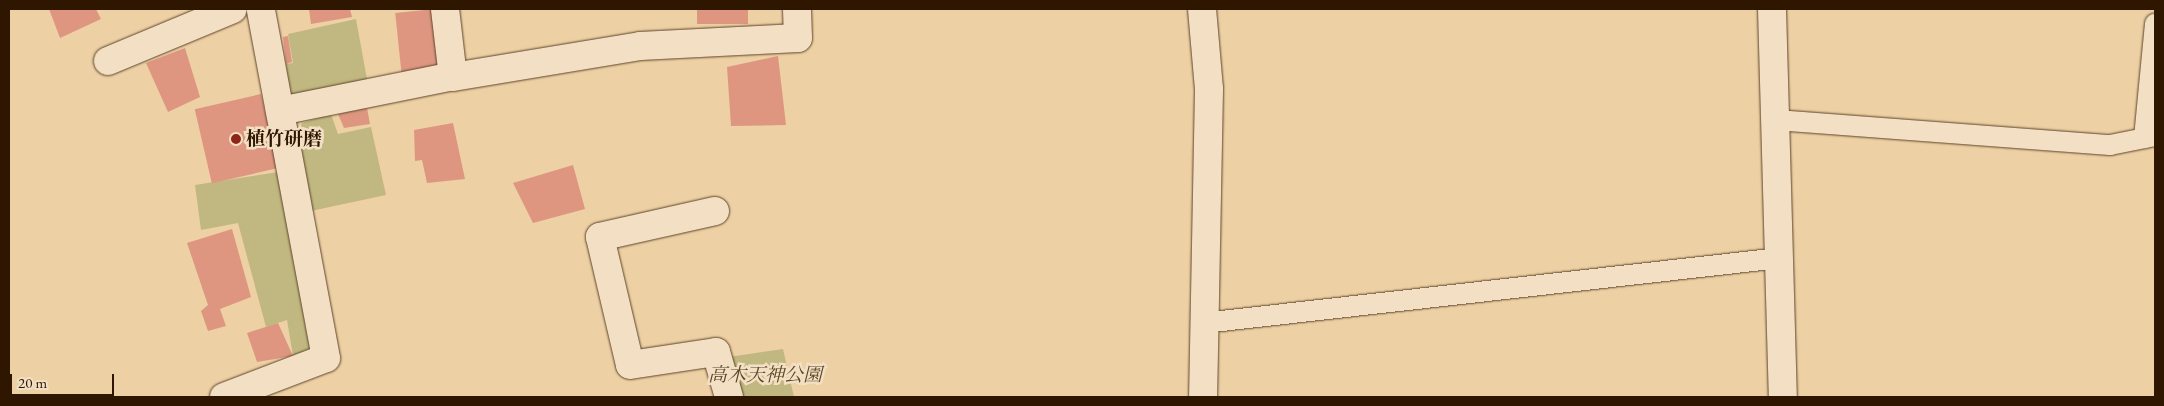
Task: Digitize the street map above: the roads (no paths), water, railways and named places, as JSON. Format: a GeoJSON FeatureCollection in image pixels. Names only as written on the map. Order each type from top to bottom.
{"type":"FeatureCollection","features":[{"type":"Feature","properties":{"kind":"street"},"geometry":{"type":"LineString","coordinates":[[108,61],[233,9]]}},
{"type":"Feature","properties":{"kind":"street"},"geometry":{"type":"LineString","coordinates":[[224,397],[326,358],[261,9]]}},
{"type":"Feature","properties":{"kind":"street"},"geometry":{"type":"LineString","coordinates":[[445,9],[453,76]]}},
{"type":"Feature","properties":{"kind":"street"},"geometry":{"type":"LineString","coordinates":[[280,111],[453,76],[640,46],[798,38],[797,9]]}},
{"type":"Feature","properties":{"kind":"street"},"geometry":{"type":"LineString","coordinates":[[1202,9],[1209,89],[1203,397]]}},
{"type":"Feature","properties":{"kind":"street"},"geometry":{"type":"LineString","coordinates":[[1772,9],[1784,397]]}},
{"type":"Feature","properties":{"kind":"street"},"geometry":{"type":"LineString","coordinates":[[715,211],[600,237],[630,365],[716,352],[729,397]]}},
{"type":"Feature","properties":{"kind":"lane"},"geometry":{"type":"LineString","coordinates":[[1776,120],[2110,145],[2150,137],[2155,24]]}},
{"type":"Feature","properties":{"kind":"lane"},"geometry":{"type":"LineString","coordinates":[[1204,323],[1780,258]]}},
{"type":"Feature","properties":{"kind":"place","name":"植竹研磨"},"geometry":{"type":"Point","coordinates":[236,139]}},
{"type":"Feature","properties":{"kind":"park label","name":"高木天神公園"},"geometry":{"type":"Point","coordinates":[765,375]}}]}
